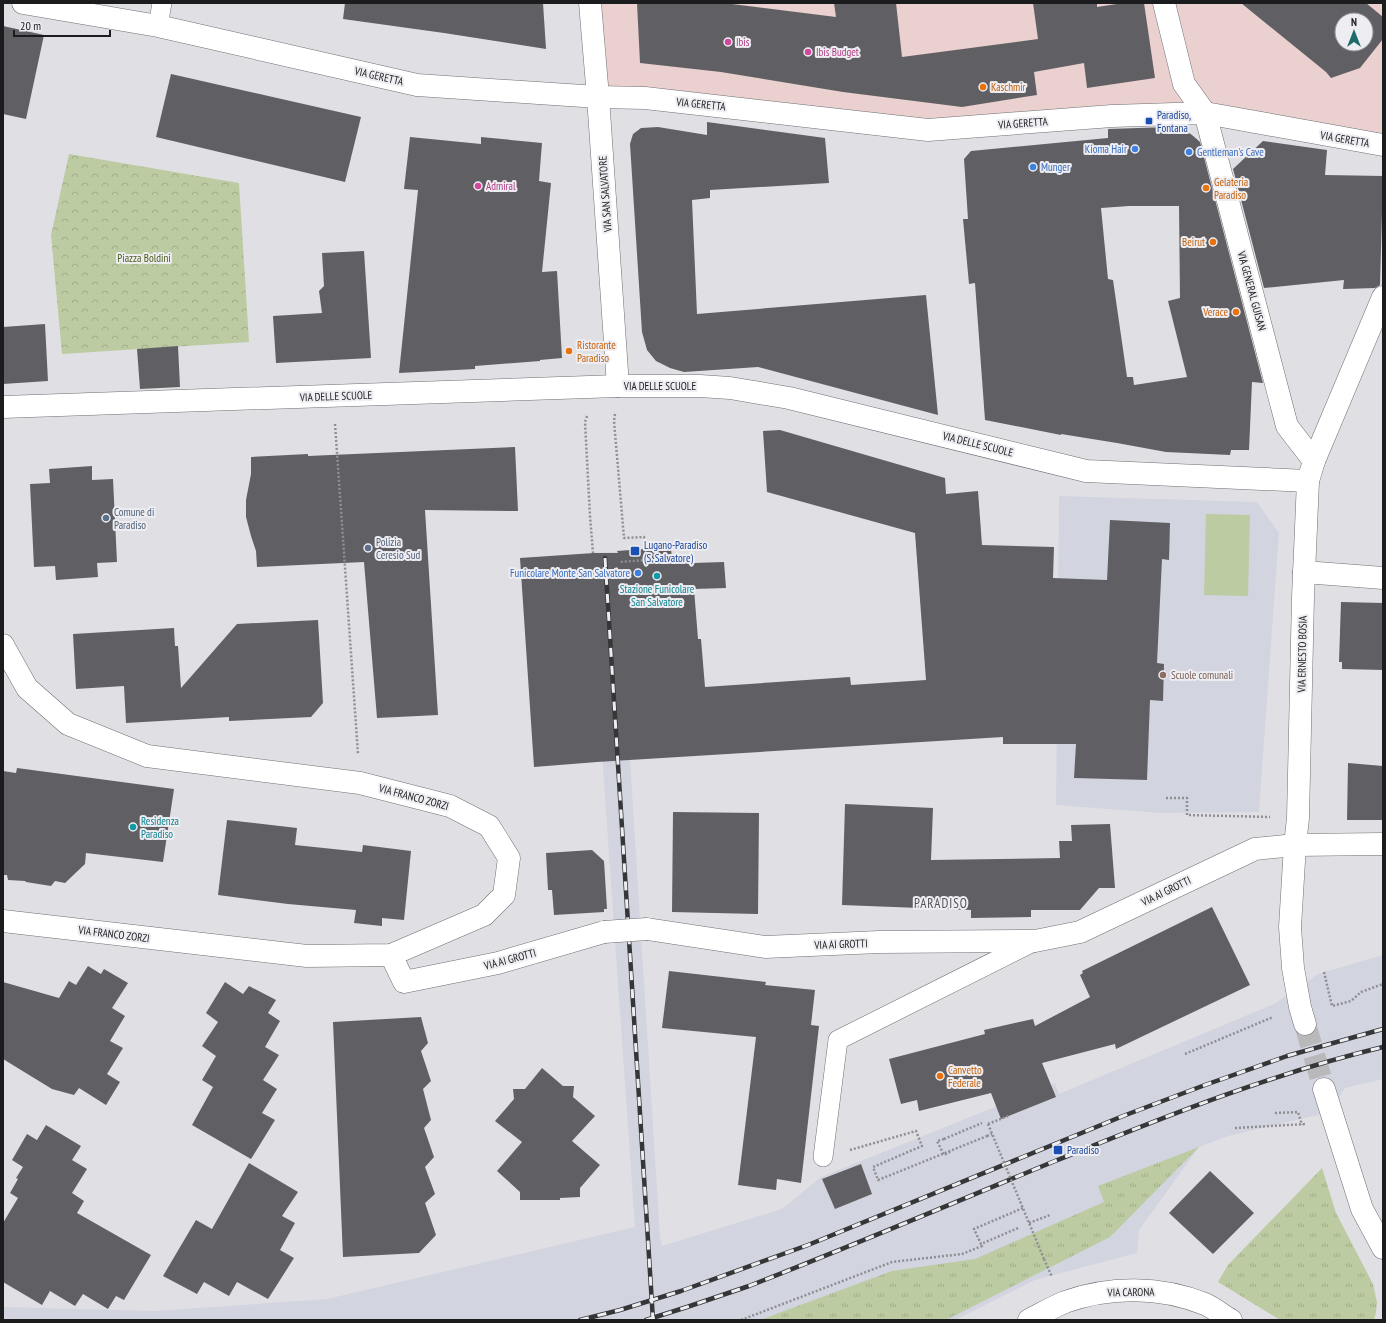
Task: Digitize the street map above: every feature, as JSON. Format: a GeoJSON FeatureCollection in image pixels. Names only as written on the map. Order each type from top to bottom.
{"type":"FeatureCollection","features":[{"type":"Feature","properties":{"kind":"street","name":"VIA GERETTA"},"geometry":{"type":"LineString","coordinates":[[23,3],[158,26],[417,85],[598,97],[645,98],[928,130],[1112,116],[1205,113],[1383,145]]}},
{"type":"Feature","properties":{"kind":"street","name":"VIA SAN SALVATORE"},"geometry":{"type":"LineString","coordinates":[[590,3],[618,386]]}},
{"type":"Feature","properties":{"kind":"street"},"geometry":{"type":"LineString","coordinates":[[1164,3],[1184,84],[1205,113]]}},
{"type":"Feature","properties":{"kind":"street","name":"VIA GENERAL GUISAN"},"geometry":{"type":"LineString","coordinates":[[1205,113],[1287,426],[1311,471]]}},
{"type":"Feature","properties":{"kind":"street","name":"VIA ERNESTO BOSIA"},"geometry":{"type":"LineString","coordinates":[[1305,1024],[1300,1007],[1292,961],[1290,927],[1298,818],[1304,572],[1311,471],[1383,297]]}},
{"type":"Feature","properties":{"kind":"street","name":"VIA DELLE SCUOLE"},"geometry":{"type":"LineString","coordinates":[[3,407],[618,386],[700,386],[730,388],[789,398],[1086,471],[1311,471]]}},
{"type":"Feature","properties":{"kind":"street"},"geometry":{"type":"LineString","coordinates":[[1304,572],[1383,578]]}},
{"type":"Feature","properties":{"kind":"street","name":"VIA FRANCO ZORZI"},"geometry":{"type":"LineString","coordinates":[[3,645],[28,688],[68,724],[147,756],[360,783],[450,806],[489,826],[509,858],[504,895],[484,915],[391,955],[307,956],[3,921]]}},
{"type":"Feature","properties":{"kind":"street","name":"VIA AI GROTTI"},"geometry":{"type":"LineString","coordinates":[[391,955],[404,982],[498,963],[604,932],[647,929],[765,947],[879,942],[1035,941],[1080,932],[1254,849],[1295,845],[1383,844]]}},
{"type":"Feature","properties":{"kind":"street"},"geometry":{"type":"LineString","coordinates":[[1324,1089],[1362,1209],[1383,1248]]}},
{"type":"Feature","properties":{"kind":"street","name":"VIA CARONA"},"geometry":{"type":"LineString","coordinates":[[1029,1320],[1064,1303],[1092,1295],[1117,1291],[1144,1290],[1174,1294],[1206,1305],[1231,1320]]}},
{"type":"Feature","properties":{"kind":"lane"},"geometry":{"type":"LineString","coordinates":[[158,26],[162,3]]}},
{"type":"Feature","properties":{"kind":"lane"},"geometry":{"type":"LineString","coordinates":[[823,1157],[838,1040],[1035,941]]}},
{"type":"Feature","properties":{"kind":"path"},"geometry":{"type":"LineString","coordinates":[[618,386],[614,421],[624,538],[644,537],[647,560],[619,562]]}},
{"type":"Feature","properties":{"kind":"path"},"geometry":{"type":"LineString","coordinates":[[334,396],[360,783]]}},
{"type":"Feature","properties":{"kind":"path"},"geometry":{"type":"LineString","coordinates":[[588,414],[585,422],[593,553]]}},
{"type":"Feature","properties":{"kind":"path"},"geometry":{"type":"LineString","coordinates":[[1166,798],[1187,798],[1187,815],[1298,818]]}},
{"type":"Feature","properties":{"kind":"path"},"geometry":{"type":"LineString","coordinates":[[1324,972],[1332,1006],[1350,1001],[1361,992],[1383,984]]}},
{"type":"Feature","properties":{"kind":"path"},"geometry":{"type":"LineString","coordinates":[[1185,1054],[1273,1016]]}},
{"type":"Feature","properties":{"kind":"path"},"geometry":{"type":"LineString","coordinates":[[1275,1113],[1298,1112],[1302,1125]]}},
{"type":"Feature","properties":{"kind":"path"},"geometry":{"type":"LineString","coordinates":[[1008,1116],[988,1124],[1052,1276]]}},
{"type":"Feature","properties":{"kind":"path"},"geometry":{"type":"LineString","coordinates":[[982,1123],[937,1141],[944,1155],[992,1134]]}},
{"type":"Feature","properties":{"kind":"path"},"geometry":{"type":"LineString","coordinates":[[1235,1128],[1295,1126]]}},
{"type":"Feature","properties":{"kind":"path"},"geometry":{"type":"LineString","coordinates":[[823,1157],[916,1131],[922,1146],[873,1167],[878,1180],[987,1136]]}},
{"type":"Feature","properties":{"kind":"path"},"geometry":{"type":"LineString","coordinates":[[981,1244],[974,1229],[1023,1208]]}},
{"type":"Feature","properties":{"kind":"path"},"geometry":{"type":"LineString","coordinates":[[1029,1223],[1050,1215]]}},
{"type":"Feature","properties":{"kind":"path"},"geometry":{"type":"LineString","coordinates":[[741,1320],[892,1262],[962,1254],[1018,1228]]}},
{"type":"Feature","properties":{"kind":"shaded area"},"geometry":{"type":"Polygon","coordinates":[[[590,3],[1383,3],[1383,145],[1205,113],[928,130],[598,97],[590,3]]]}},
{"type":"Feature","properties":{"kind":"shaded area","name":"Scuole comunali"},"geometry":{"type":"Polygon","coordinates":[[[1059,496],[1257,502],[1279,533],[1259,812],[1159,813],[1056,805],[1059,496]]]}},
{"type":"Feature","properties":{"kind":"shaded area"},"geometry":{"type":"Polygon","coordinates":[[[617,552],[660,1237],[662,1246],[782,1209],[821,1177],[1055,1083],[1059,1094],[1276,1003],[1318,974],[1383,955],[1383,1079],[1345,1088],[1331,1112],[1228,1136],[1199,1147],[1139,1230],[1137,1253],[1035,1280],[955,1320],[3,1320],[3,1307],[155,1311],[327,1299],[635,1227],[589,553],[617,552]]]}},
{"type":"Feature","properties":{"kind":"green space","name":"Piazza Boldini"},"geometry":{"type":"Polygon","coordinates":[[[69,154],[239,183],[249,342],[62,354],[51,235],[69,154]]]}},
{"type":"Feature","properties":{"kind":"green space"},"geometry":{"type":"Polygon","coordinates":[[[1206,514],[1250,515],[1248,596],[1204,595],[1206,514]]]}},
{"type":"Feature","properties":{"kind":"green space"},"geometry":{"type":"Polygon","coordinates":[[[1199,1147],[1110,1237],[946,1320],[760,1320],[892,1271],[975,1259],[1104,1202],[1098,1186],[1199,1147]]]}},
{"type":"Feature","properties":{"kind":"green space"},"geometry":{"type":"Polygon","coordinates":[[[1322,1168],[1336,1213],[1373,1284],[1377,1302],[1374,1320],[1280,1320],[1218,1282],[1228,1265],[1322,1168]]]}},
{"type":"Feature","properties":{"kind":"building"},"geometry":{"type":"Polygon","coordinates":[[[345,3],[543,3],[546,49],[343,19],[345,3]]]}},
{"type":"Feature","properties":{"kind":"building"},"geometry":{"type":"Polygon","coordinates":[[[637,3],[724,3],[836,17],[834,3],[896,3],[902,57],[1038,39],[1033,3],[1097,3],[1097,7],[1123,3],[1144,3],[1155,78],[1087,88],[1084,63],[1034,72],[1037,95],[962,107],[843,92],[721,72],[640,63],[637,3]]]}},
{"type":"Feature","properties":{"kind":"building"},"geometry":{"type":"Polygon","coordinates":[[[1241,3],[1366,3],[1383,17],[1383,39],[1374,50],[1374,12],[1334,12],[1334,52],[1373,52],[1360,68],[1331,78],[1326,72],[1241,3]]]}},
{"type":"Feature","properties":{"kind":"building"},"geometry":{"type":"Polygon","coordinates":[[[3,26],[44,35],[26,119],[3,114],[3,26]]]}},
{"type":"Feature","properties":{"kind":"building"},"geometry":{"type":"Polygon","coordinates":[[[171,74],[361,117],[345,182],[156,137],[171,74]]]}},
{"type":"Feature","properties":{"kind":"building"},"geometry":{"type":"Polygon","coordinates":[[[707,122],[825,138],[829,183],[710,190],[710,198],[692,200],[697,314],[926,295],[938,415],[758,367],[684,372],[670,368],[656,361],[647,350],[642,332],[630,144],[633,134],[641,128],[658,127],[707,135],[707,122]]]}},
{"type":"Feature","properties":{"kind":"building"},"geometry":{"type":"Polygon","coordinates":[[[1178,128],[1186,131],[1200,142],[1263,383],[1252,382],[1249,450],[1231,450],[1230,455],[1166,452],[1061,435],[985,420],[975,283],[969,284],[963,219],[968,219],[964,159],[971,151],[1108,138],[1108,129],[1178,128]],[[1129,206],[1101,208],[1108,279],[1113,280],[1127,377],[1133,377],[1134,385],[1187,377],[1168,301],[1180,298],[1179,206],[1129,206]]]}},
{"type":"Feature","properties":{"kind":"building"},"geometry":{"type":"Polygon","coordinates":[[[410,137],[481,144],[481,137],[542,143],[539,181],[551,183],[542,272],[557,271],[562,358],[475,366],[475,369],[399,373],[418,190],[404,189],[410,137]]]}},
{"type":"Feature","properties":{"kind":"building"},"geometry":{"type":"Polygon","coordinates":[[[1263,141],[1327,150],[1325,175],[1383,176],[1380,285],[1375,288],[1343,289],[1344,280],[1264,288],[1233,169],[1263,141]]]}},
{"type":"Feature","properties":{"kind":"building"},"geometry":{"type":"Polygon","coordinates":[[[364,251],[371,358],[276,363],[273,316],[322,313],[319,291],[324,286],[322,253],[364,251]]]}},
{"type":"Feature","properties":{"kind":"building"},"geometry":{"type":"Polygon","coordinates":[[[45,324],[48,381],[3,384],[3,327],[45,324]]]}},
{"type":"Feature","properties":{"kind":"building"},"geometry":{"type":"Polygon","coordinates":[[[178,346],[180,387],[140,389],[137,349],[178,346]]]}},
{"type":"Feature","properties":{"kind":"building"},"geometry":{"type":"Polygon","coordinates":[[[780,430],[945,478],[946,494],[978,491],[982,545],[1054,547],[1053,578],[1107,580],[1110,520],[1170,523],[1169,560],[1162,559],[1157,663],[1164,664],[1163,701],[1150,700],[1147,780],[1074,778],[1076,744],[1003,744],[1003,737],[534,767],[520,558],[594,553],[618,553],[617,551],[671,547],[672,561],[693,560],[693,563],[724,562],[726,588],[694,589],[698,639],[701,639],[705,687],[850,677],[851,685],[926,680],[915,533],[767,492],[763,431],[780,430]]]}},
{"type":"Feature","properties":{"kind":"building"},"geometry":{"type":"Polygon","coordinates":[[[515,447],[518,511],[425,510],[438,715],[377,718],[364,562],[257,567],[256,551],[246,517],[246,500],[251,474],[251,457],[515,447]]]}},
{"type":"Feature","properties":{"kind":"building"},"geometry":{"type":"Polygon","coordinates":[[[92,466],[92,480],[113,479],[117,562],[97,563],[98,577],[56,580],[55,566],[34,567],[30,484],[50,483],[49,469],[92,466]]]}},
{"type":"Feature","properties":{"kind":"building"},"geometry":{"type":"Polygon","coordinates":[[[1341,602],[1383,603],[1383,670],[1342,669],[1342,662],[1339,662],[1341,602]]]}},
{"type":"Feature","properties":{"kind":"building"},"geometry":{"type":"Polygon","coordinates":[[[318,620],[323,703],[311,717],[229,721],[229,717],[126,723],[124,686],[76,689],[73,634],[174,628],[175,646],[178,646],[181,688],[237,624],[318,620]]]}},
{"type":"Feature","properties":{"kind":"building"},"geometry":{"type":"Polygon","coordinates":[[[1348,763],[1383,766],[1383,820],[1347,820],[1348,763]]]}},
{"type":"Feature","properties":{"kind":"building","name":"Residenza Paradiso"},"geometry":{"type":"Polygon","coordinates":[[[17,768],[174,789],[163,862],[86,853],[85,864],[65,883],[55,881],[51,886],[25,881],[8,880],[7,875],[3,875],[3,771],[16,773],[17,768]]]}},
{"type":"Feature","properties":{"kind":"building"},"geometry":{"type":"Polygon","coordinates":[[[845,804],[933,808],[931,860],[1060,858],[1059,841],[1072,841],[1071,825],[1110,824],[1115,888],[1099,888],[1080,910],[1031,910],[1031,917],[971,918],[971,910],[842,905],[845,804]]]}},
{"type":"Feature","properties":{"kind":"building"},"geometry":{"type":"Polygon","coordinates":[[[673,812],[759,813],[758,914],[672,912],[673,812]]]}},
{"type":"Feature","properties":{"kind":"building"},"geometry":{"type":"Polygon","coordinates":[[[227,820],[297,828],[295,845],[362,852],[363,845],[411,851],[404,920],[382,918],[382,926],[354,923],[356,910],[288,904],[218,895],[227,820]]]}},
{"type":"Feature","properties":{"kind":"building"},"geometry":{"type":"Polygon","coordinates":[[[592,850],[604,861],[607,909],[604,909],[604,912],[554,915],[552,890],[548,890],[546,853],[592,850]]]}},
{"type":"Feature","properties":{"kind":"building"},"geometry":{"type":"Polygon","coordinates":[[[1212,907],[1250,985],[1116,1049],[1115,1044],[1042,1063],[1056,1097],[1001,1119],[991,1093],[919,1111],[917,1100],[901,1104],[889,1059],[985,1034],[984,1030],[1033,1019],[1035,1026],[1090,997],[1080,975],[1083,973],[1082,971],[1212,907]]]}},
{"type":"Feature","properties":{"kind":"building"},"geometry":{"type":"Polygon","coordinates":[[[88,966],[101,974],[104,969],[128,983],[112,1008],[125,1016],[110,1041],[123,1048],[107,1074],[120,1082],[106,1105],[79,1088],[74,1095],[52,1089],[3,1059],[3,982],[59,998],[69,981],[76,985],[88,966]]]}},
{"type":"Feature","properties":{"kind":"building"},"geometry":{"type":"Polygon","coordinates":[[[669,971],[766,982],[765,985],[815,990],[811,1025],[819,1026],[801,1183],[777,1179],[776,1190],[738,1185],[756,1037],[662,1028],[669,971]]]}},
{"type":"Feature","properties":{"kind":"building"},"geometry":{"type":"Polygon","coordinates":[[[225,982],[243,994],[249,986],[276,1000],[268,1013],[280,1021],[265,1047],[279,1055],[263,1080],[277,1089],[262,1113],[275,1120],[251,1159],[192,1125],[213,1087],[202,1080],[216,1056],[202,1046],[218,1022],[206,1013],[225,982]]]}},
{"type":"Feature","properties":{"kind":"building"},"geometry":{"type":"Polygon","coordinates":[[[421,1017],[428,1043],[421,1051],[431,1081],[423,1089],[431,1120],[424,1128],[434,1157],[425,1167],[435,1194],[425,1203],[436,1235],[419,1253],[343,1257],[333,1022],[421,1017]]]}},
{"type":"Feature","properties":{"kind":"building"},"geometry":{"type":"Polygon","coordinates":[[[542,1068],[563,1086],[574,1086],[573,1097],[595,1116],[572,1141],[600,1165],[580,1188],[580,1197],[560,1198],[560,1200],[520,1200],[520,1192],[497,1171],[522,1142],[495,1121],[514,1099],[513,1089],[525,1089],[542,1068]]]}},
{"type":"Feature","properties":{"kind":"building"},"geometry":{"type":"Polygon","coordinates":[[[46,1125],[81,1146],[72,1160],[87,1169],[72,1193],[84,1201],[77,1213],[151,1255],[124,1300],[116,1296],[108,1309],[83,1294],[75,1306],[50,1291],[42,1305],[3,1282],[3,1223],[18,1198],[10,1193],[18,1179],[16,1178],[23,1167],[12,1160],[27,1134],[37,1140],[46,1125]]]}},
{"type":"Feature","properties":{"kind":"building"},"geometry":{"type":"Polygon","coordinates":[[[249,1163],[298,1192],[282,1216],[295,1223],[280,1250],[294,1258],[268,1299],[237,1282],[229,1296],[204,1282],[197,1294],[163,1276],[196,1220],[212,1229],[249,1163]]]}},
{"type":"Feature","properties":{"kind":"building"},"geometry":{"type":"Polygon","coordinates":[[[861,1164],[872,1194],[835,1209],[822,1179],[861,1164]]]}},
{"type":"Feature","properties":{"kind":"building"},"geometry":{"type":"Polygon","coordinates":[[[1210,1171],[1254,1213],[1213,1254],[1169,1213],[1210,1171]]]}},
{"type":"Feature","properties":{"kind":"tunnel"},"geometry":{"type":"LineString","coordinates":[[1305,1024],[1324,1089]]}},
{"type":"Feature","properties":{"kind":"railway"},"geometry":{"type":"LineString","coordinates":[[605,558],[653,1320]]}},
{"type":"Feature","properties":{"kind":"railway"},"geometry":{"type":"LineString","coordinates":[[580,1320],[620,1310],[681,1291],[808,1245],[1123,1116],[1205,1085],[1287,1056],[1383,1029]]}},
{"type":"Feature","properties":{"kind":"railway"},"geometry":{"type":"LineString","coordinates":[[646,1320],[749,1286],[1055,1161],[1217,1098],[1299,1070],[1383,1047]]}},
{"type":"Feature","properties":{"kind":"place","name":"Ibis"},"geometry":{"type":"Point","coordinates":[728,42]}},
{"type":"Feature","properties":{"kind":"place","name":"Ibis Budget"},"geometry":{"type":"Point","coordinates":[808,52]}},
{"type":"Feature","properties":{"kind":"place","name":"Kaschmir"},"geometry":{"type":"Point","coordinates":[983,87]}},
{"type":"Feature","properties":{"kind":"place","name":"Paradiso, Fontana"},"geometry":{"type":"Point","coordinates":[1149,121]}},
{"type":"Feature","properties":{"kind":"place","name":"Kioma Hair"},"geometry":{"type":"Point","coordinates":[1135,149]}},
{"type":"Feature","properties":{"kind":"place","name":"Gentleman's Cave"},"geometry":{"type":"Point","coordinates":[1189,152]}},
{"type":"Feature","properties":{"kind":"place","name":"Munger"},"geometry":{"type":"Point","coordinates":[1033,167]}},
{"type":"Feature","properties":{"kind":"place","name":"Admiral"},"geometry":{"type":"Point","coordinates":[478,186]}},
{"type":"Feature","properties":{"kind":"place","name":"Gelateria Paradiso"},"geometry":{"type":"Point","coordinates":[1206,188]}},
{"type":"Feature","properties":{"kind":"place","name":"Beirut"},"geometry":{"type":"Point","coordinates":[1213,242]}},
{"type":"Feature","properties":{"kind":"place","name":"Verace"},"geometry":{"type":"Point","coordinates":[1236,312]}},
{"type":"Feature","properties":{"kind":"place","name":"Ristorante Paradiso"},"geometry":{"type":"Point","coordinates":[569,351]}},
{"type":"Feature","properties":{"kind":"place","name":"Comune di Paradiso"},"geometry":{"type":"Point","coordinates":[106,518]}},
{"type":"Feature","properties":{"kind":"place","name":"Polizia Ceresio Sud"},"geometry":{"type":"Point","coordinates":[368,548]}},
{"type":"Feature","properties":{"kind":"place","name":"Lugano-Paradiso (S. Salvatore)"},"geometry":{"type":"Point","coordinates":[635,551]}},
{"type":"Feature","properties":{"kind":"place","name":"Funicolare Monte San Salvatore"},"geometry":{"type":"Point","coordinates":[638,573]}},
{"type":"Feature","properties":{"kind":"place","name":"Stazione Funicolare San Salvatore"},"geometry":{"type":"Point","coordinates":[657,576]}},
{"type":"Feature","properties":{"kind":"place","name":"Scuole comunali"},"geometry":{"type":"Point","coordinates":[1163,675]}},
{"type":"Feature","properties":{"kind":"place","name":"Residenza Paradiso"},"geometry":{"type":"Point","coordinates":[133,827]}},
{"type":"Feature","properties":{"kind":"place","name":"Canvetto Federale"},"geometry":{"type":"Point","coordinates":[940,1076]}},
{"type":"Feature","properties":{"kind":"place","name":"Paradiso"},"geometry":{"type":"Point","coordinates":[1058,1150]}},
{"type":"Feature","properties":{"kind":"district","name":"PARADISO"},"geometry":{"type":"Point","coordinates":[941,903]}}]}
